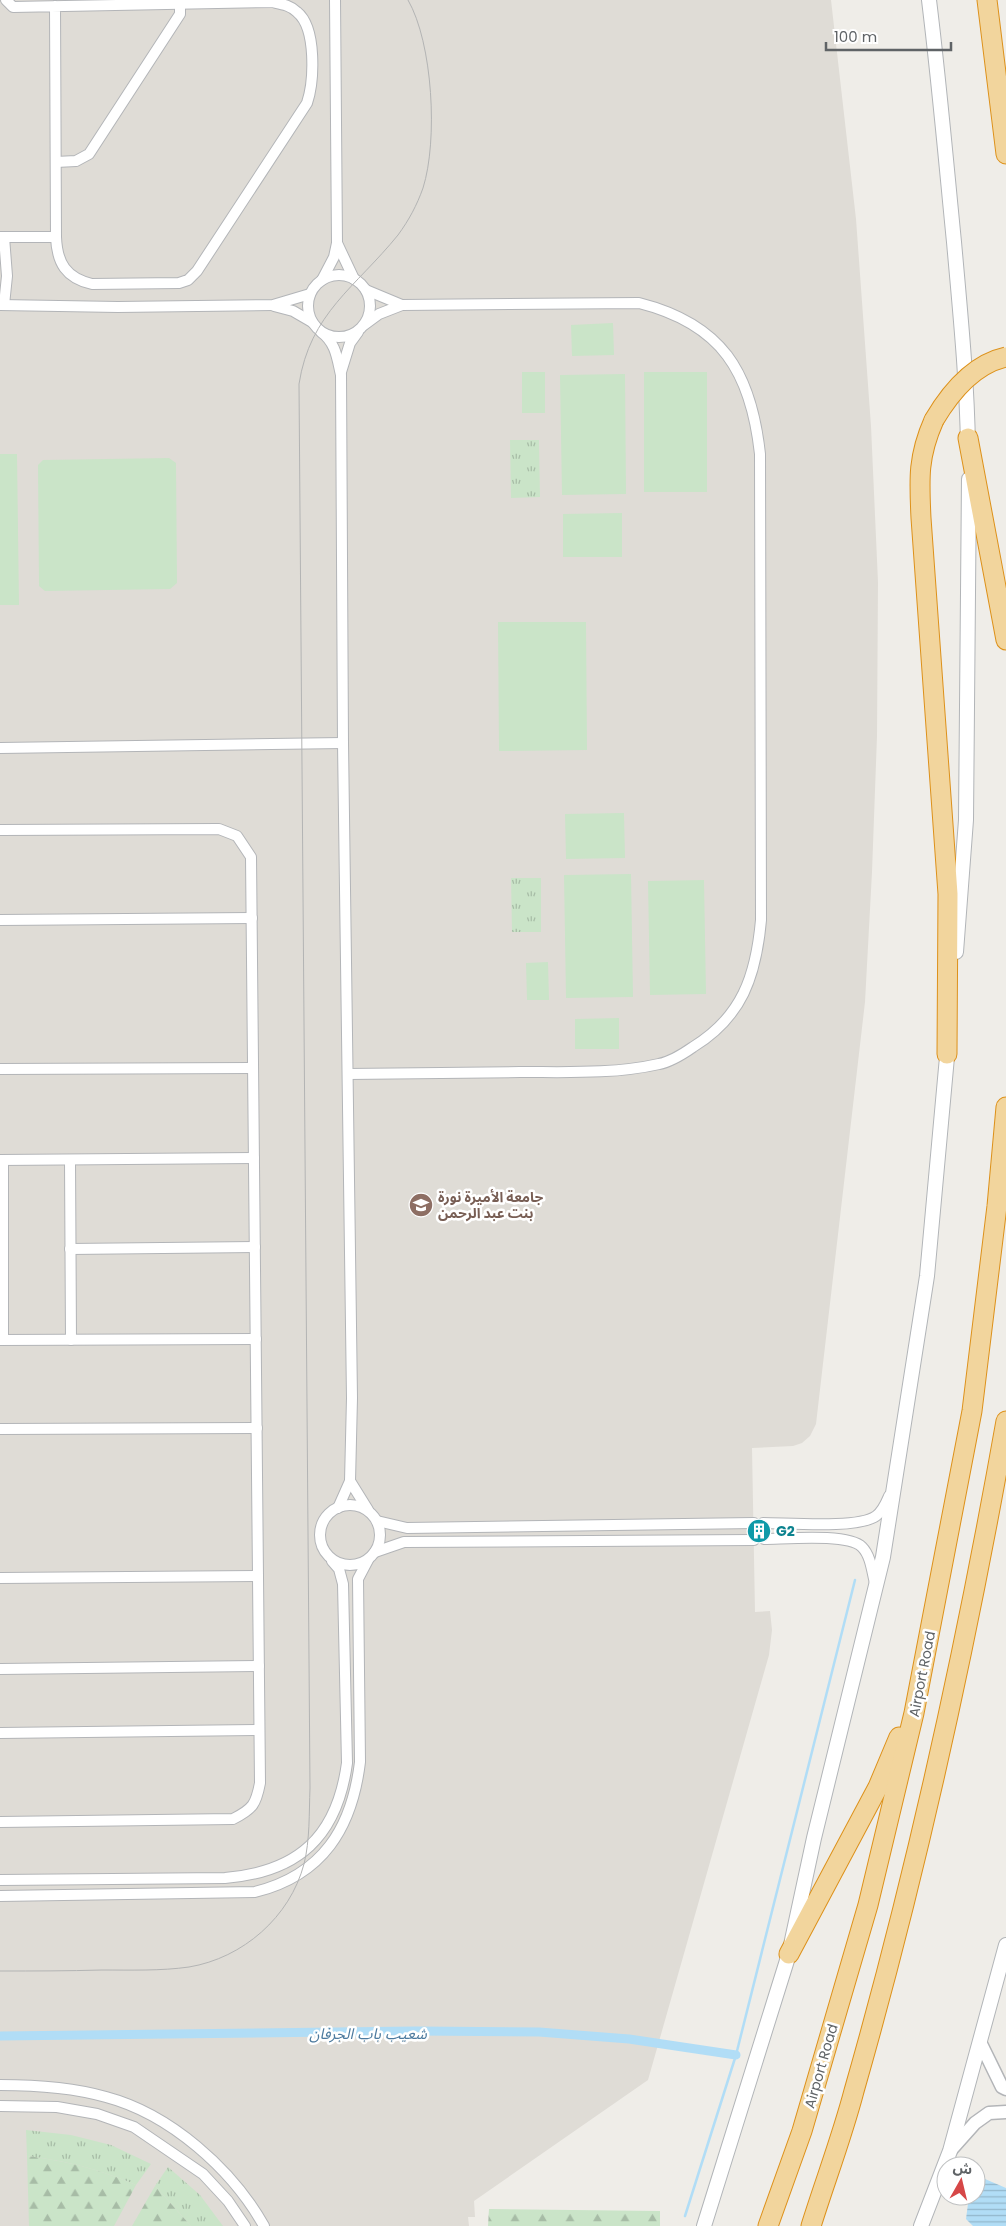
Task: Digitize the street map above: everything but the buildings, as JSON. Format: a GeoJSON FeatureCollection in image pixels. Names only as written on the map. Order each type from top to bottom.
{"type":"FeatureCollection","features":[{"type":"Feature","properties":{"kind":"highway"},"geometry":{"type":"LineString","coordinates":[[987,0],[1006,154]]}},
{"type":"Feature","properties":{"kind":"highway"},"geometry":{"type":"LineString","coordinates":[[947,1054],[948,894],[920,518],[919,473],[924,444],[934,420],[952,393],[974,373],[1006,357]]}},
{"type":"Feature","properties":{"kind":"highway"},"geometry":{"type":"LineString","coordinates":[[968,438],[1006,640]]}},
{"type":"Feature","properties":{"kind":"highway","name":"Airport Road"},"geometry":{"type":"LineString","coordinates":[[768,2226],[802,2131],[868,1905],[914,1713],[972,1411],[997,1206],[1006,1107]]}},
{"type":"Feature","properties":{"kind":"highway"},"geometry":{"type":"LineString","coordinates":[[811,2226],[854,2093],[894,1944],[941,1752],[983,1551],[1006,1421]]}},
{"type":"Feature","properties":{"kind":"highway"},"geometry":{"type":"LineString","coordinates":[[789,1954],[878,1787],[897,1743],[925,1660]]}},
{"type":"Feature","properties":{"kind":"main road"},"geometry":{"type":"LineString","coordinates":[[704,2226],[789,1954],[814,1838],[876,1586],[883,1556],[927,1276],[966,820],[970,532],[968,438],[957,273],[939,78],[929,0]]}},
{"type":"Feature","properties":{"kind":"main road"},"geometry":{"type":"LineString","coordinates":[[921,2226],[950,2151],[1006,1945]]}},
{"type":"Feature","properties":{"kind":"street"},"geometry":{"type":"LineString","coordinates":[[6,0],[13,7],[137,2],[180,4],[272,2],[288,6],[298,12],[304,20],[310,38],[312,81],[307,103],[197,271],[188,280],[179,283],[92,284],[70,276],[59,257],[56,237],[55,6]]}},
{"type":"Feature","properties":{"kind":"street"},"geometry":{"type":"LineString","coordinates":[[312,322],[308,304],[310,294],[322,280],[334,258],[338,243],[335,0]]}},
{"type":"Feature","properties":{"kind":"street"},"geometry":{"type":"LineString","coordinates":[[56,162],[76,161],[89,154],[180,14],[180,4]]}},
{"type":"Feature","properties":{"kind":"street"},"geometry":{"type":"LineString","coordinates":[[56,237],[2,237],[2,305],[118,307],[272,306],[293,311],[312,322],[330,339],[336,353],[341,375],[343,743],[352,1398],[350,1481],[338,1508]]}},
{"type":"Feature","properties":{"kind":"street"},"geometry":{"type":"LineString","coordinates":[[338,243],[354,279],[366,290],[402,305]]}},
{"type":"Feature","properties":{"kind":"street"},"geometry":{"type":"LineString","coordinates":[[322,280],[338,275],[354,279]]}},
{"type":"Feature","properties":{"kind":"street"},"geometry":{"type":"LineString","coordinates":[[341,375],[350,342],[361,328],[371,308],[366,290]]}},
{"type":"Feature","properties":{"kind":"street"},"geometry":{"type":"LineString","coordinates":[[272,306],[310,294]]}},
{"type":"Feature","properties":{"kind":"street"},"geometry":{"type":"LineString","coordinates":[[321,332],[340,338],[361,328],[379,314],[402,305],[603,301],[639,303],[664,309],[708,335],[727,354],[740,373],[750,398],[757,425],[760,454],[762,920],[758,951],[752,974],[742,997],[718,1029],[702,1042],[660,1064],[625,1069],[576,1072],[348,1074]]}},
{"type":"Feature","properties":{"kind":"street"},"geometry":{"type":"LineString","coordinates":[[0,748],[343,743]]}},
{"type":"Feature","properties":{"kind":"street"},"geometry":{"type":"LineString","coordinates":[[0,830],[219,829],[237,836],[251,856],[260,1782],[256,1800],[248,1812],[233,1819],[0,1822]]}},
{"type":"Feature","properties":{"kind":"street"},"geometry":{"type":"LineString","coordinates":[[0,920],[252,918]]}},
{"type":"Feature","properties":{"kind":"street"},"geometry":{"type":"LineString","coordinates":[[0,1070],[253,1068]]}},
{"type":"Feature","properties":{"kind":"street"},"geometry":{"type":"LineString","coordinates":[[254,1158],[1,1160],[2,1340],[256,1338]]}},
{"type":"Feature","properties":{"kind":"street"},"geometry":{"type":"LineString","coordinates":[[70,1160],[71,1340]]}},
{"type":"Feature","properties":{"kind":"street"},"geometry":{"type":"LineString","coordinates":[[70,1249],[255,1247]]}},
{"type":"Feature","properties":{"kind":"street"},"geometry":{"type":"LineString","coordinates":[[0,1429],[256,1428]]}},
{"type":"Feature","properties":{"kind":"street"},"geometry":{"type":"LineString","coordinates":[[0,1896],[255,1892],[278,1886],[304,1871],[321,1856],[343,1824],[351,1808],[357,1788],[360,1762],[358,1580],[372,1556],[380,1537],[373,1517],[350,1481]]}},
{"type":"Feature","properties":{"kind":"street"},"geometry":{"type":"LineString","coordinates":[[0,1880],[225,1878],[248,1876],[274,1869],[295,1858],[310,1845],[330,1822],[338,1806],[347,1763],[343,1584],[338,1569],[322,1548],[320,1529],[330,1513],[338,1508],[355,1506],[373,1517],[407,1528],[860,1522],[876,1516],[885,1506],[895,1481]]}},
{"type":"Feature","properties":{"kind":"street"},"geometry":{"type":"LineString","coordinates":[[778,1539],[776,1533],[779,1523]]}},
{"type":"Feature","properties":{"kind":"street"},"geometry":{"type":"LineString","coordinates":[[332,1561],[352,1566],[404,1542],[848,1540],[862,1548],[870,1562],[876,1586]]}},
{"type":"Feature","properties":{"kind":"street"},"geometry":{"type":"LineString","coordinates":[[0,1578],[258,1576]]}},
{"type":"Feature","properties":{"kind":"street"},"geometry":{"type":"LineString","coordinates":[[0,1669],[259,1666]]}},
{"type":"Feature","properties":{"kind":"street"},"geometry":{"type":"LineString","coordinates":[[0,1733],[259,1730]]}},
{"type":"Feature","properties":{"kind":"street"},"geometry":{"type":"LineString","coordinates":[[980,2042],[1002,2086],[1006,2089]]}},
{"type":"Feature","properties":{"kind":"street"},"geometry":{"type":"LineString","coordinates":[[0,2085],[70,2088],[108,2097],[145,2112],[180,2134],[218,2165],[239,2187],[264,2226]]}},
{"type":"Feature","properties":{"kind":"street"},"geometry":{"type":"LineString","coordinates":[[0,2106],[57,2107],[97,2114],[134,2127],[203,2174],[228,2201],[245,2226]]}},
{"type":"Feature","properties":{"kind":"street"},"geometry":{"type":"LineString","coordinates":[[950,2151],[975,2123],[989,2113],[1006,2112]]}},
{"type":"Feature","properties":{"kind":"shaded area","name":"جامعة الأميرة نورة بنت عبد الرحمن"},"geometry":{"type":"Polygon","coordinates":[[[0,0],[831,0],[856,219],[871,426],[878,582],[877,736],[865,1002],[816,1424],[810,1436],[802,1443],[793,1446],[752,1448],[755,1612],[770,1611],[772,1630],[769,1655],[648,2080],[474,2201],[475,2217],[468,2217],[469,2226],[0,2226],[0,0]]]}},
{"type":"Feature","properties":{"kind":"green space"},"geometry":{"type":"Polygon","coordinates":[[[613,323],[614,355],[572,356],[571,325],[613,323]]]}},
{"type":"Feature","properties":{"kind":"green space"},"geometry":{"type":"Polygon","coordinates":[[[522,372],[545,372],[545,413],[522,413],[522,372]]]}},
{"type":"Feature","properties":{"kind":"green space"},"geometry":{"type":"Polygon","coordinates":[[[644,372],[707,372],[707,492],[644,492],[644,372]]]}},
{"type":"Feature","properties":{"kind":"green space"},"geometry":{"type":"Polygon","coordinates":[[[625,374],[626,494],[562,495],[560,375],[625,374]]]}},
{"type":"Feature","properties":{"kind":"green space"},"geometry":{"type":"Polygon","coordinates":[[[510,440],[539,440],[540,497],[511,498],[510,440]]]}},
{"type":"Feature","properties":{"kind":"green space"},"geometry":{"type":"Polygon","coordinates":[[[0,454],[17,454],[19,605],[0,605],[0,454]]]}},
{"type":"Feature","properties":{"kind":"green space"},"geometry":{"type":"Polygon","coordinates":[[[169,458],[176,463],[177,583],[170,589],[45,591],[39,586],[38,465],[43,460],[169,458]]]}},
{"type":"Feature","properties":{"kind":"green space"},"geometry":{"type":"Polygon","coordinates":[[[622,513],[622,557],[563,557],[563,514],[622,513]]]}},
{"type":"Feature","properties":{"kind":"green space"},"geometry":{"type":"Polygon","coordinates":[[[498,622],[586,622],[587,750],[499,751],[498,622]]]}},
{"type":"Feature","properties":{"kind":"green space"},"geometry":{"type":"Polygon","coordinates":[[[624,813],[625,858],[566,859],[565,814],[624,813]]]}},
{"type":"Feature","properties":{"kind":"green space"},"geometry":{"type":"Polygon","coordinates":[[[631,874],[633,997],[566,998],[564,875],[631,874]]]}},
{"type":"Feature","properties":{"kind":"green space"},"geometry":{"type":"Polygon","coordinates":[[[511,878],[541,878],[541,932],[512,932],[511,878]]]}},
{"type":"Feature","properties":{"kind":"green space"},"geometry":{"type":"Polygon","coordinates":[[[704,880],[706,994],[650,995],[648,881],[704,880]]]}},
{"type":"Feature","properties":{"kind":"green space"},"geometry":{"type":"Polygon","coordinates":[[[548,962],[549,1000],[527,1000],[526,963],[548,962]]]}},
{"type":"Feature","properties":{"kind":"green space"},"geometry":{"type":"Polygon","coordinates":[[[619,1018],[619,1049],[575,1049],[575,1019],[619,1018]]]}},
{"type":"Feature","properties":{"kind":"green space"},"geometry":{"type":"Polygon","coordinates":[[[26,2130],[71,2135],[111,2145],[151,2164],[136,2185],[83,2166],[27,2156],[26,2130]]]}},
{"type":"Feature","properties":{"kind":"green space"},"geometry":{"type":"Polygon","coordinates":[[[27,2156],[83,2166],[136,2185],[114,2226],[29,2226],[27,2156]]]}},
{"type":"Feature","properties":{"kind":"green space"},"geometry":{"type":"Polygon","coordinates":[[[168,2167],[200,2195],[223,2226],[191,2226],[155,2186],[168,2167]]]}},
{"type":"Feature","properties":{"kind":"green space"},"geometry":{"type":"Polygon","coordinates":[[[155,2186],[191,2226],[132,2226],[155,2186]]]}},
{"type":"Feature","properties":{"kind":"green space"},"geometry":{"type":"Polygon","coordinates":[[[489,2209],[660,2211],[660,2226],[488,2226],[489,2209]]]}},
{"type":"Feature","properties":{"kind":"water"},"geometry":{"type":"Polygon","coordinates":[[[986,2179],[1006,2188],[1006,2226],[973,2226],[966,2219],[968,2206],[986,2206],[986,2179]]]}},
{"type":"Feature","properties":{"kind":"waterway"},"geometry":{"type":"LineString","coordinates":[[685,2216],[736,2055],[855,1580]]}},
{"type":"Feature","properties":{"kind":"waterway","name":"شعيب باب الجرفان"},"geometry":{"type":"LineString","coordinates":[[0,2036],[416,2031],[539,2032],[629,2039],[736,2055]]}},
{"type":"Feature","properties":{"kind":"tram line"},"geometry":{"type":"LineString","coordinates":[[0,1971],[157,1970],[189,1967],[228,1955],[262,1932],[276,1918],[288,1901],[297,1883],[306,1855],[310,1788],[299,384],[305,359],[313,338],[324,319],[351,286],[398,235],[406,224],[423,188],[428,168],[430,145],[431,119],[428,66],[423,41],[408,0]]}},
{"type":"Feature","properties":{"kind":"place","name":"جامعة الأميرة نورة بنت عبد الرحمن"},"geometry":{"type":"Point","coordinates":[421,1205]}},
{"type":"Feature","properties":{"kind":"place","name":"G2"},"geometry":{"type":"Point","coordinates":[759,1531]}}]}
